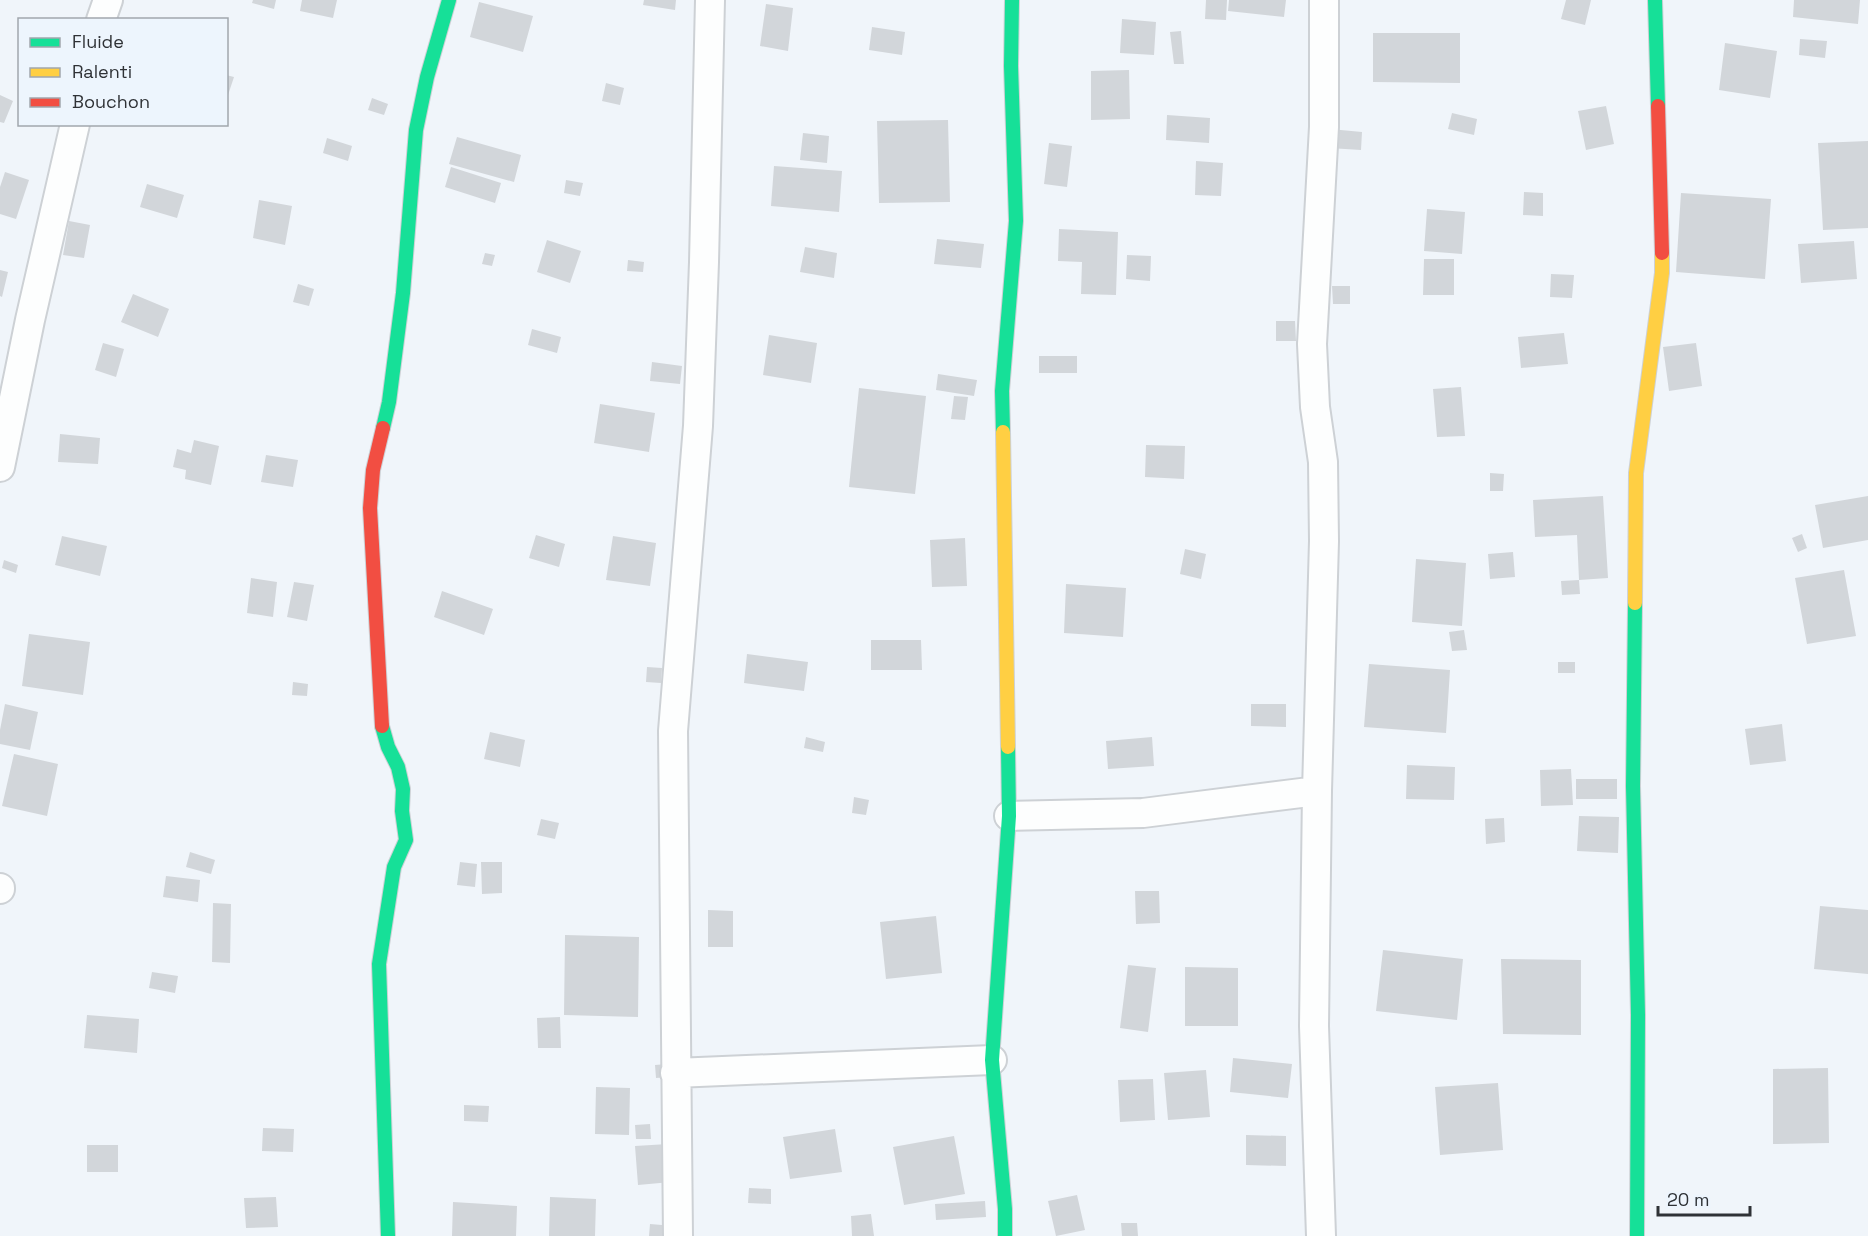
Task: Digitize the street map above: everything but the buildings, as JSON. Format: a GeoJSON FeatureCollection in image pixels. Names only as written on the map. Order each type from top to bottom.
{"type":"FeatureCollection","features":[{"type":"Feature","properties":{"kind":"street"},"geometry":{"type":"LineString","coordinates":[[102,18],[108,0]]}},
{"type":"Feature","properties":{"kind":"street"},"geometry":{"type":"LineString","coordinates":[[388,1236],[379,964],[394,867],[406,840],[398,767],[388,747],[381,723],[370,508],[373,470],[389,402],[403,293],[416,130],[449,0]]}},
{"type":"Feature","properties":{"kind":"street"},"geometry":{"type":"LineString","coordinates":[[678,1236],[674,731],[698,426],[710,0]]}},
{"type":"Feature","properties":{"kind":"street"},"geometry":{"type":"LineString","coordinates":[[1005,1236],[1005,1209],[992,1060],[1009,816],[1002,391],[1016,221],[1011,66],[1012,0]]}},
{"type":"Feature","properties":{"kind":"street"},"geometry":{"type":"LineString","coordinates":[[1321,1236],[1314,1026],[1317,791],[1324,541],[1323,473],[1315,407],[1312,344],[1324,126],[1324,0]]}},
{"type":"Feature","properties":{"kind":"street"},"geometry":{"type":"LineString","coordinates":[[1637,1236],[1638,1015],[1633,786],[1636,473],[1662,273],[1655,0]]}},
{"type":"Feature","properties":{"kind":"street"},"geometry":{"type":"LineString","coordinates":[[0,467],[30,320],[75,126]]}},
{"type":"Feature","properties":{"kind":"street"},"geometry":{"type":"LineString","coordinates":[[1009,816],[1143,813],[1317,791]]}},
{"type":"Feature","properties":{"kind":"street"},"geometry":{"type":"LineString","coordinates":[[675,1073],[992,1060]]}},
{"type":"Feature","properties":{"kind":"traffic: fast"},"geometry":{"type":"LineString","coordinates":[[383,428],[389,402],[403,293],[416,130],[427,77],[449,0]]}},
{"type":"Feature","properties":{"kind":"traffic: fast"},"geometry":{"type":"LineString","coordinates":[[1003,432],[1002,391],[1016,221],[1011,66],[1012,0]]}},
{"type":"Feature","properties":{"kind":"traffic: fast"},"geometry":{"type":"LineString","coordinates":[[1655,0],[1658,106]]}},
{"type":"Feature","properties":{"kind":"traffic: fast"},"geometry":{"type":"LineString","coordinates":[[1635,603],[1633,786],[1638,1015],[1637,1236]]}},
{"type":"Feature","properties":{"kind":"traffic: fast"},"geometry":{"type":"LineString","coordinates":[[382,726],[388,747],[398,767],[403,789],[402,811],[406,840],[394,867],[379,964],[388,1236]]}},
{"type":"Feature","properties":{"kind":"traffic: fast"},"geometry":{"type":"LineString","coordinates":[[1005,1236],[1005,1209],[992,1060],[1009,816],[1008,747]]}},
{"type":"Feature","properties":{"kind":"traffic: slow"},"geometry":{"type":"LineString","coordinates":[[1635,603],[1636,473],[1662,273],[1662,253]]}},
{"type":"Feature","properties":{"kind":"traffic: slow"},"geometry":{"type":"LineString","coordinates":[[1003,432],[1008,747]]}},
{"type":"Feature","properties":{"kind":"traffic: jam"},"geometry":{"type":"LineString","coordinates":[[1658,106],[1662,253]]}},
{"type":"Feature","properties":{"kind":"traffic: jam"},"geometry":{"type":"LineString","coordinates":[[382,726],[370,508],[373,470],[383,428]]}}]}
